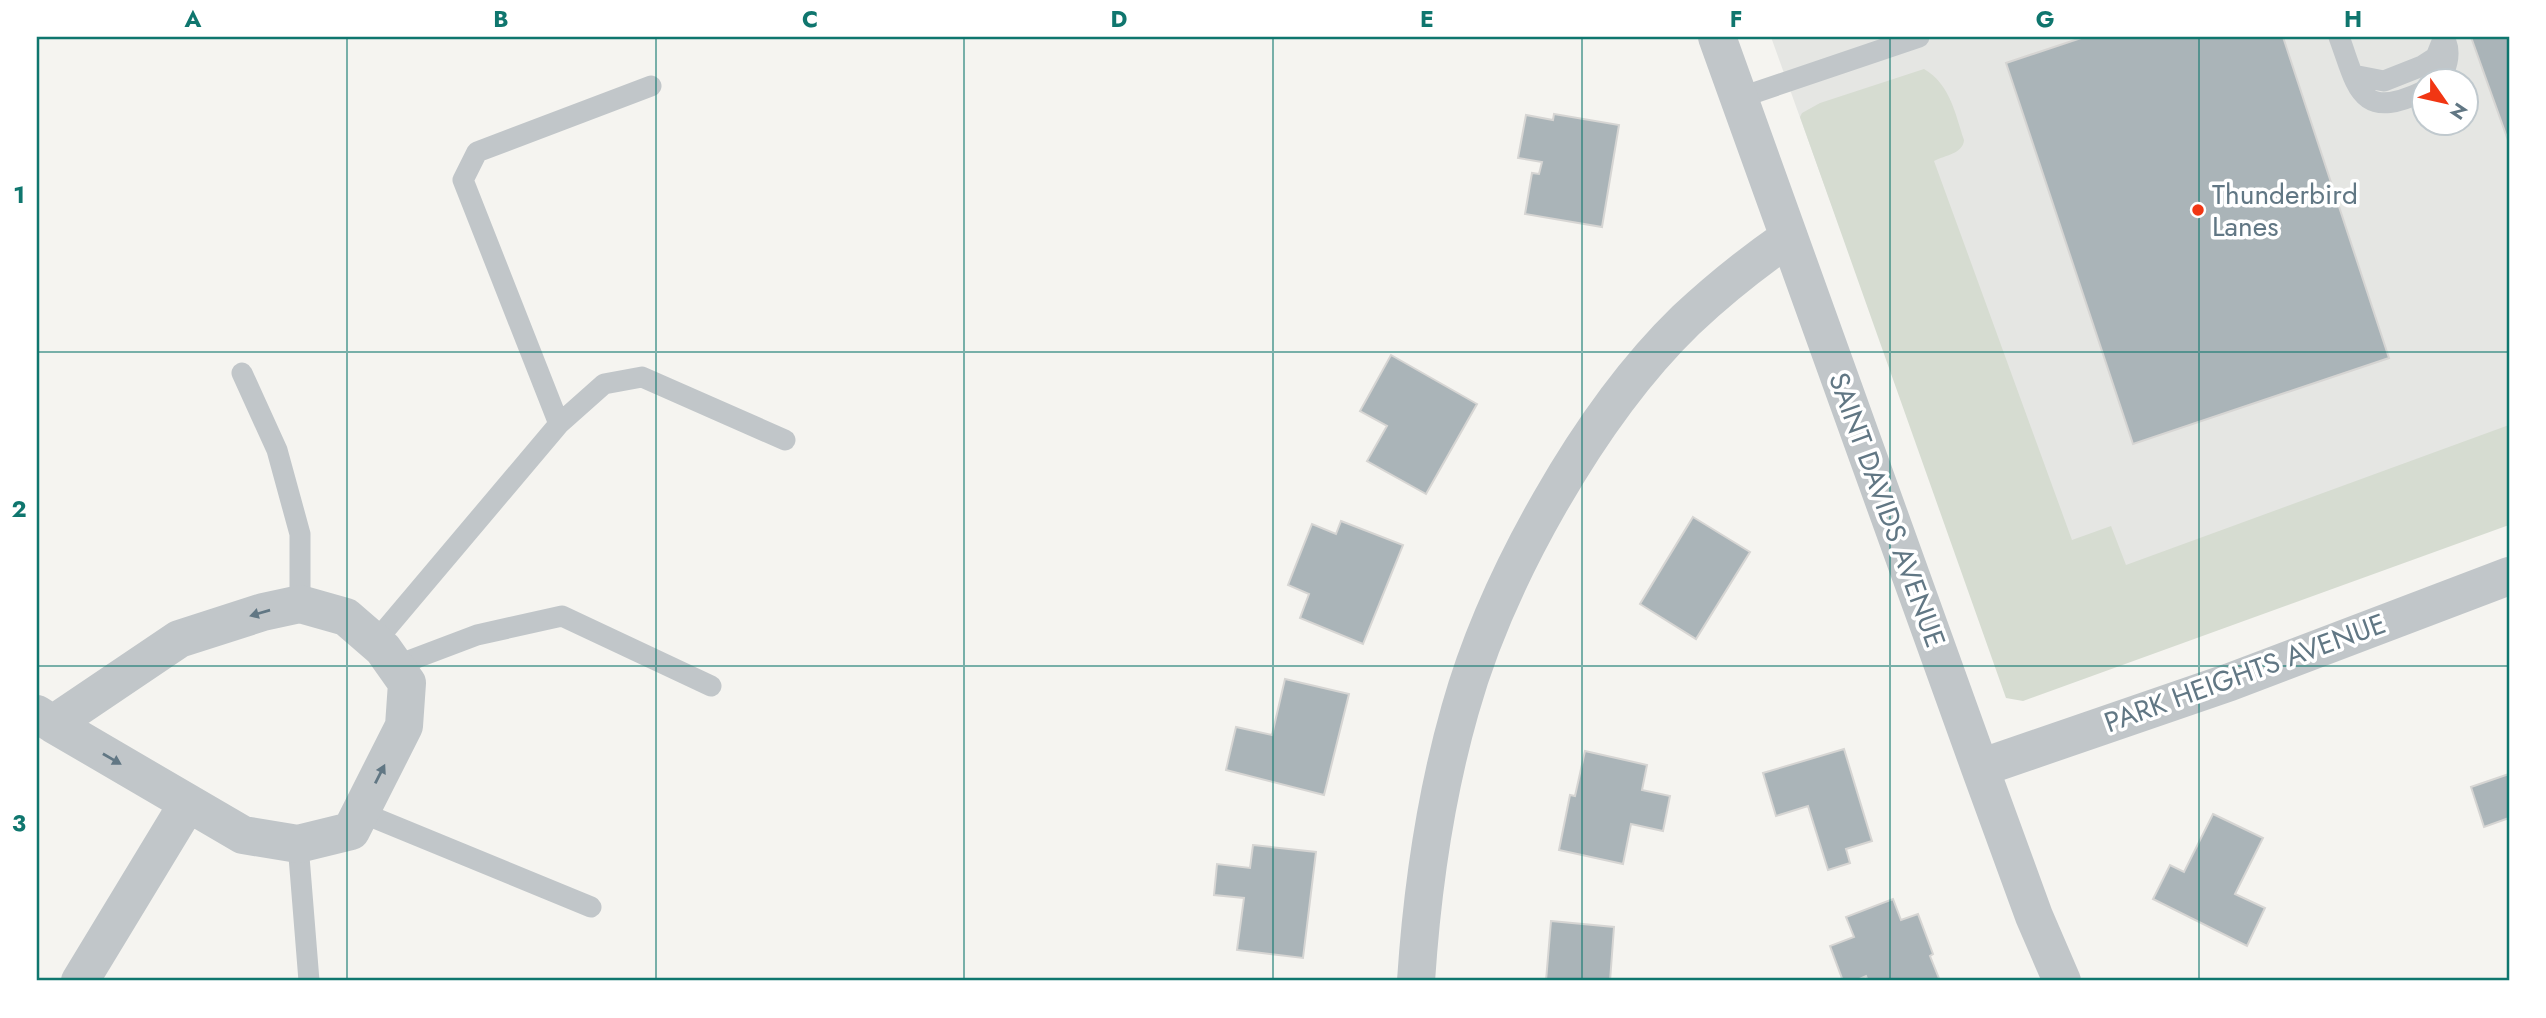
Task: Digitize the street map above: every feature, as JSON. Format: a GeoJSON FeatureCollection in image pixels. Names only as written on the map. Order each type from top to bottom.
{"type":"FeatureCollection","features":[{"type":"Feature","properties":{"kind":"street","name":"SAINT DAVIDS AVENUE"},"geometry":{"type":"LineString","coordinates":[[1717,37],[2034,916],[2062,981]]}},
{"type":"Feature","properties":{"kind":"street"},"geometry":{"type":"LineString","coordinates":[[1416,981],[1431,844],[1457,721],[1479,655],[1534,533],[1568,473],[1627,387],[1686,321],[1750,265],[1789,237]]}},
{"type":"Feature","properties":{"kind":"street","name":"PARK HEIGHTS AVENUE"},"geometry":{"type":"LineString","coordinates":[[1980,768],[2230,682],[2509,576]]}},
{"type":"Feature","properties":{"kind":"street"},"geometry":{"type":"LineString","coordinates":[[300,604],[346,617],[385,654],[407,683],[404,726],[351,831],[298,844],[243,835],[45,719],[179,639],[263,612],[300,604]]}},
{"type":"Feature","properties":{"kind":"street"},"geometry":{"type":"LineString","coordinates":[[80,981],[188,803]]}},
{"type":"Feature","properties":{"kind":"lane"},"geometry":{"type":"LineString","coordinates":[[1739,98],[1919,37]]}},
{"type":"Feature","properties":{"kind":"lane"},"geometry":{"type":"LineString","coordinates":[[2339,37],[2359,92],[2374,102],[2390,104],[2410,96]]}},
{"type":"Feature","properties":{"kind":"lane"},"geometry":{"type":"LineString","coordinates":[[2353,75],[2384,81],[2422,66],[2436,57],[2444,37]]}},
{"type":"Feature","properties":{"kind":"lane"},"geometry":{"type":"LineString","coordinates":[[2444,37],[2449,48],[2446,66]]}},
{"type":"Feature","properties":{"kind":"lane"},"geometry":{"type":"LineString","coordinates":[[559,424],[463,180],[477,152],[651,86]]}},
{"type":"Feature","properties":{"kind":"lane"},"geometry":{"type":"LineString","coordinates":[[242,373],[277,450],[300,534],[300,604]]}},
{"type":"Feature","properties":{"kind":"lane"},"geometry":{"type":"LineString","coordinates":[[385,654],[559,424],[604,384],[642,377],[785,440]]}},
{"type":"Feature","properties":{"kind":"lane"},"geometry":{"type":"LineString","coordinates":[[385,654],[562,616],[711,686]]}},
{"type":"Feature","properties":{"kind":"lane"},"geometry":{"type":"LineString","coordinates":[[360,812],[591,907]]}},
{"type":"Feature","properties":{"kind":"lane"},"geometry":{"type":"LineString","coordinates":[[298,844],[309,981]]}},
{"type":"Feature","properties":{"kind":"shaded area"},"geometry":{"type":"Polygon","coordinates":[[[1771,37],[2509,37],[2509,523],[2008,694],[1771,37]]]}},
{"type":"Feature","properties":{"kind":"shaded area"},"geometry":{"type":"Polygon","coordinates":[[[1924,69],[1933,75],[1946,91],[1964,140],[1957,151],[1934,161],[2072,540],[2111,526],[2126,565],[2509,425],[2509,525],[2023,701],[2006,698],[1800,117],[1802,113],[1820,103],[1924,69]]]}},
{"type":"Feature","properties":{"kind":"building","name":"Thunderbird Lanes"},"geometry":{"type":"Polygon","coordinates":[[[2084,37],[2283,37],[2389,358],[2133,444],[2006,63],[2084,37]]]}},
{"type":"Feature","properties":{"kind":"building"},"geometry":{"type":"Polygon","coordinates":[[[2471,37],[2509,37],[2509,143],[2471,37]]]}},
{"type":"Feature","properties":{"kind":"building"},"geometry":{"type":"Polygon","coordinates":[[[1554,114],[1619,125],[1602,227],[1525,214],[1532,173],[1539,174],[1542,162],[1518,158],[1526,115],[1553,120],[1554,114]]]}},
{"type":"Feature","properties":{"kind":"building"},"geometry":{"type":"Polygon","coordinates":[[[1391,355],[1477,404],[1426,494],[1367,461],[1387,426],[1360,411],[1391,355]]]}},
{"type":"Feature","properties":{"kind":"building"},"geometry":{"type":"Polygon","coordinates":[[[1693,517],[1750,552],[1696,639],[1640,604],[1693,517]]]}},
{"type":"Feature","properties":{"kind":"building"},"geometry":{"type":"Polygon","coordinates":[[[1341,521],[1403,545],[1363,644],[1300,618],[1309,594],[1288,585],[1312,524],[1336,534],[1341,521]]]}},
{"type":"Feature","properties":{"kind":"building"},"geometry":{"type":"Polygon","coordinates":[[[1285,679],[1349,694],[1324,795],[1226,770],[1236,727],[1272,735],[1285,679]]]}},
{"type":"Feature","properties":{"kind":"building"},"geometry":{"type":"Polygon","coordinates":[[[1844,749],[1872,841],[1846,849],[1850,863],[1828,870],[1808,806],[1776,816],[1763,773],[1844,749]]]}},
{"type":"Feature","properties":{"kind":"building"},"geometry":{"type":"Polygon","coordinates":[[[1585,751],[1647,765],[1642,790],[1670,796],[1663,831],[1631,824],[1623,864],[1559,850],[1570,795],[1575,796],[1585,751]]]}},
{"type":"Feature","properties":{"kind":"building"},"geometry":{"type":"Polygon","coordinates":[[[2509,774],[2509,818],[2484,827],[2471,787],[2509,774]]]}},
{"type":"Feature","properties":{"kind":"building"},"geometry":{"type":"Polygon","coordinates":[[[2213,814],[2263,838],[2235,894],[2265,908],[2247,946],[2153,899],[2170,865],[2184,872],[2213,814]]]}},
{"type":"Feature","properties":{"kind":"building"},"geometry":{"type":"Polygon","coordinates":[[[1253,845],[1316,852],[1303,958],[1237,950],[1244,898],[1214,895],[1217,864],[1250,868],[1253,845]]]}},
{"type":"Feature","properties":{"kind":"building"},"geometry":{"type":"Polygon","coordinates":[[[1893,899],[1901,920],[1918,914],[1940,981],[1868,981],[1866,976],[1855,981],[1843,981],[1830,946],[1854,937],[1846,917],[1893,899]]]}},
{"type":"Feature","properties":{"kind":"building"},"geometry":{"type":"Polygon","coordinates":[[[1551,921],[1614,927],[1610,981],[1546,981],[1551,921]]]}},
{"type":"Feature","properties":{"kind":"place","name":"Thunderbird Lanes"},"geometry":{"type":"Point","coordinates":[2198,210]}}]}
